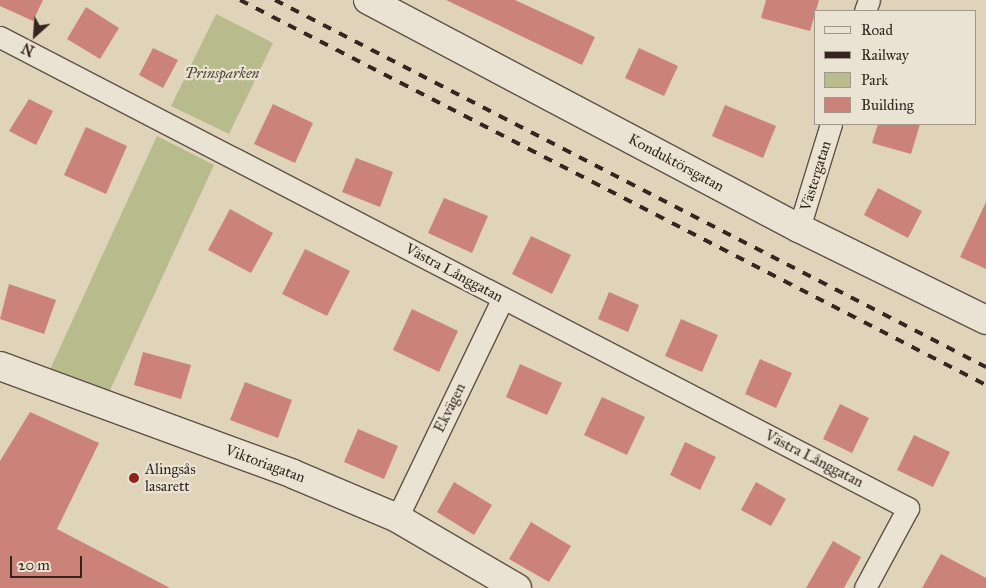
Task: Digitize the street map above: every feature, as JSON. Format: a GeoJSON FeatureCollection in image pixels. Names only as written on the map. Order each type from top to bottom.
{"type":"FeatureCollection","features":[{"type":"Feature","properties":{"kind":"street","name":"Konduktörsgatan"},"geometry":{"type":"LineString","coordinates":[[368,0],[799,228],[986,320]]}},
{"type":"Feature","properties":{"kind":"street","name":"Västra Långgatan"},"geometry":{"type":"LineString","coordinates":[[0,37],[908,508],[865,588]]}},
{"type":"Feature","properties":{"kind":"street","name":"Västergatan"},"geometry":{"type":"LineString","coordinates":[[799,228],[832,125]]}},
{"type":"Feature","properties":{"kind":"street","name":"Ekvägen"},"geometry":{"type":"LineString","coordinates":[[397,518],[503,298]]}},
{"type":"Feature","properties":{"kind":"street","name":"Viktoriagatan"},"geometry":{"type":"LineString","coordinates":[[0,366],[293,474],[397,518],[517,588]]}},
{"type":"Feature","properties":{"kind":"green space","name":"Prinsparken"},"geometry":{"type":"Polygon","coordinates":[[[216,14],[273,43],[229,134],[171,106],[216,14]]]}},
{"type":"Feature","properties":{"kind":"green space"},"geometry":{"type":"Polygon","coordinates":[[[157,136],[214,165],[106,399],[47,376],[157,136]]]}},
{"type":"Feature","properties":{"kind":"building"},"geometry":{"type":"Polygon","coordinates":[[[0,0],[43,0],[33,21],[0,6],[0,0]]]}},
{"type":"Feature","properties":{"kind":"building"},"geometry":{"type":"Polygon","coordinates":[[[446,0],[515,0],[595,37],[582,65],[446,0]]]}},
{"type":"Feature","properties":{"kind":"building"},"geometry":{"type":"Polygon","coordinates":[[[766,0],[819,0],[816,10],[814,10],[810,31],[761,18],[766,0]]]}},
{"type":"Feature","properties":{"kind":"building"},"geometry":{"type":"Polygon","coordinates":[[[86,7],[119,28],[100,59],[67,39],[86,7]]]}},
{"type":"Feature","properties":{"kind":"building"},"geometry":{"type":"Polygon","coordinates":[[[153,48],[178,60],[163,88],[139,75],[153,48]]]}},
{"type":"Feature","properties":{"kind":"building"},"geometry":{"type":"Polygon","coordinates":[[[639,48],[678,66],[664,96],[625,78],[639,48]]]}},
{"type":"Feature","properties":{"kind":"building"},"geometry":{"type":"Polygon","coordinates":[[[29,99],[53,111],[36,145],[9,131],[29,99]]]}},
{"type":"Feature","properties":{"kind":"building"},"geometry":{"type":"Polygon","coordinates":[[[273,104],[313,123],[295,163],[254,144],[273,104]]]}},
{"type":"Feature","properties":{"kind":"building"},"geometry":{"type":"Polygon","coordinates":[[[725,105],[776,126],[763,158],[712,136],[725,105]]]}},
{"type":"Feature","properties":{"kind":"building"},"geometry":{"type":"Polygon","coordinates":[[[878,125],[920,125],[911,154],[872,143],[878,125]]]}},
{"type":"Feature","properties":{"kind":"building"},"geometry":{"type":"Polygon","coordinates":[[[86,127],[127,146],[106,194],[64,175],[86,127]]]}},
{"type":"Feature","properties":{"kind":"building"},"geometry":{"type":"Polygon","coordinates":[[[356,158],[393,172],[380,207],[342,192],[356,158]]]}},
{"type":"Feature","properties":{"kind":"building"},"geometry":{"type":"Polygon","coordinates":[[[878,188],[922,211],[908,238],[864,215],[878,188]]]}},
{"type":"Feature","properties":{"kind":"building"},"geometry":{"type":"Polygon","coordinates":[[[444,198],[488,216],[472,253],[428,233],[444,198]]]}},
{"type":"Feature","properties":{"kind":"building"},"geometry":{"type":"Polygon","coordinates":[[[986,202],[986,269],[960,257],[986,202]]]}},
{"type":"Feature","properties":{"kind":"building"},"geometry":{"type":"Polygon","coordinates":[[[230,209],[273,233],[251,273],[208,250],[230,209]]]}},
{"type":"Feature","properties":{"kind":"building"},"geometry":{"type":"Polygon","coordinates":[[[531,236],[571,255],[552,294],[512,274],[531,236]]]}},
{"type":"Feature","properties":{"kind":"building"},"geometry":{"type":"Polygon","coordinates":[[[305,249],[350,271],[327,316],[282,294],[305,249]]]}},
{"type":"Feature","properties":{"kind":"building"},"geometry":{"type":"Polygon","coordinates":[[[9,284],[56,300],[44,334],[0,319],[9,284]]]}},
{"type":"Feature","properties":{"kind":"building"},"geometry":{"type":"Polygon","coordinates":[[[609,292],[639,305],[628,332],[598,319],[609,292]]]}},
{"type":"Feature","properties":{"kind":"building"},"geometry":{"type":"Polygon","coordinates":[[[412,309],[458,331],[439,372],[393,350],[412,309]]]}},
{"type":"Feature","properties":{"kind":"building"},"geometry":{"type":"Polygon","coordinates":[[[681,319],[718,335],[702,372],[665,356],[681,319]]]}},
{"type":"Feature","properties":{"kind":"building"},"geometry":{"type":"Polygon","coordinates":[[[143,352],[191,365],[181,399],[134,385],[143,352]]]}},
{"type":"Feature","properties":{"kind":"building"},"geometry":{"type":"Polygon","coordinates":[[[760,359],[792,373],[776,408],[745,394],[760,359]]]}},
{"type":"Feature","properties":{"kind":"building"},"geometry":{"type":"Polygon","coordinates":[[[520,364],[562,383],[547,415],[506,397],[520,364]]]}},
{"type":"Feature","properties":{"kind":"building"},"geometry":{"type":"Polygon","coordinates":[[[245,382],[292,400],[278,438],[230,420],[245,382]]]}},
{"type":"Feature","properties":{"kind":"building"},"geometry":{"type":"Polygon","coordinates":[[[602,397],[645,417],[627,455],[584,435],[602,397]]]}},
{"type":"Feature","properties":{"kind":"building"},"geometry":{"type":"Polygon","coordinates":[[[840,404],[869,418],[852,453],[823,439],[840,404]]]}},
{"type":"Feature","properties":{"kind":"building"},"geometry":{"type":"Polygon","coordinates":[[[30,412],[99,443],[57,529],[170,588],[0,588],[0,461],[30,412]]]}},
{"type":"Feature","properties":{"kind":"building"},"geometry":{"type":"Polygon","coordinates":[[[358,429],[398,446],[384,479],[344,462],[358,429]]]}},
{"type":"Feature","properties":{"kind":"building"},"geometry":{"type":"Polygon","coordinates":[[[914,435],[950,452],[933,487],[897,470],[914,435]]]}},
{"type":"Feature","properties":{"kind":"building"},"geometry":{"type":"Polygon","coordinates":[[[685,442],[716,457],[700,490],[670,475],[685,442]]]}},
{"type":"Feature","properties":{"kind":"building"},"geometry":{"type":"Polygon","coordinates":[[[454,482],[492,505],[474,535],[437,512],[454,482]]]}},
{"type":"Feature","properties":{"kind":"building"},"geometry":{"type":"Polygon","coordinates":[[[756,482],[786,499],[771,526],[741,510],[756,482]]]}},
{"type":"Feature","properties":{"kind":"building"},"geometry":{"type":"Polygon","coordinates":[[[531,522],[571,546],[549,582],[509,559],[531,522]]]}},
{"type":"Feature","properties":{"kind":"building"},"geometry":{"type":"Polygon","coordinates":[[[833,541],[861,557],[844,588],[806,588],[833,541]]]}},
{"type":"Feature","properties":{"kind":"building"},"geometry":{"type":"Polygon","coordinates":[[[941,554],[986,578],[986,588],[922,588],[941,554]]]}},
{"type":"Feature","properties":{"kind":"railway"},"geometry":{"type":"LineString","coordinates":[[240,0],[986,385]]}},
{"type":"Feature","properties":{"kind":"railway"},"geometry":{"type":"LineString","coordinates":[[275,0],[986,367]]}},
{"type":"Feature","properties":{"kind":"place","name":"Alingsås lasarett"},"geometry":{"type":"Point","coordinates":[134,478]}}]}
